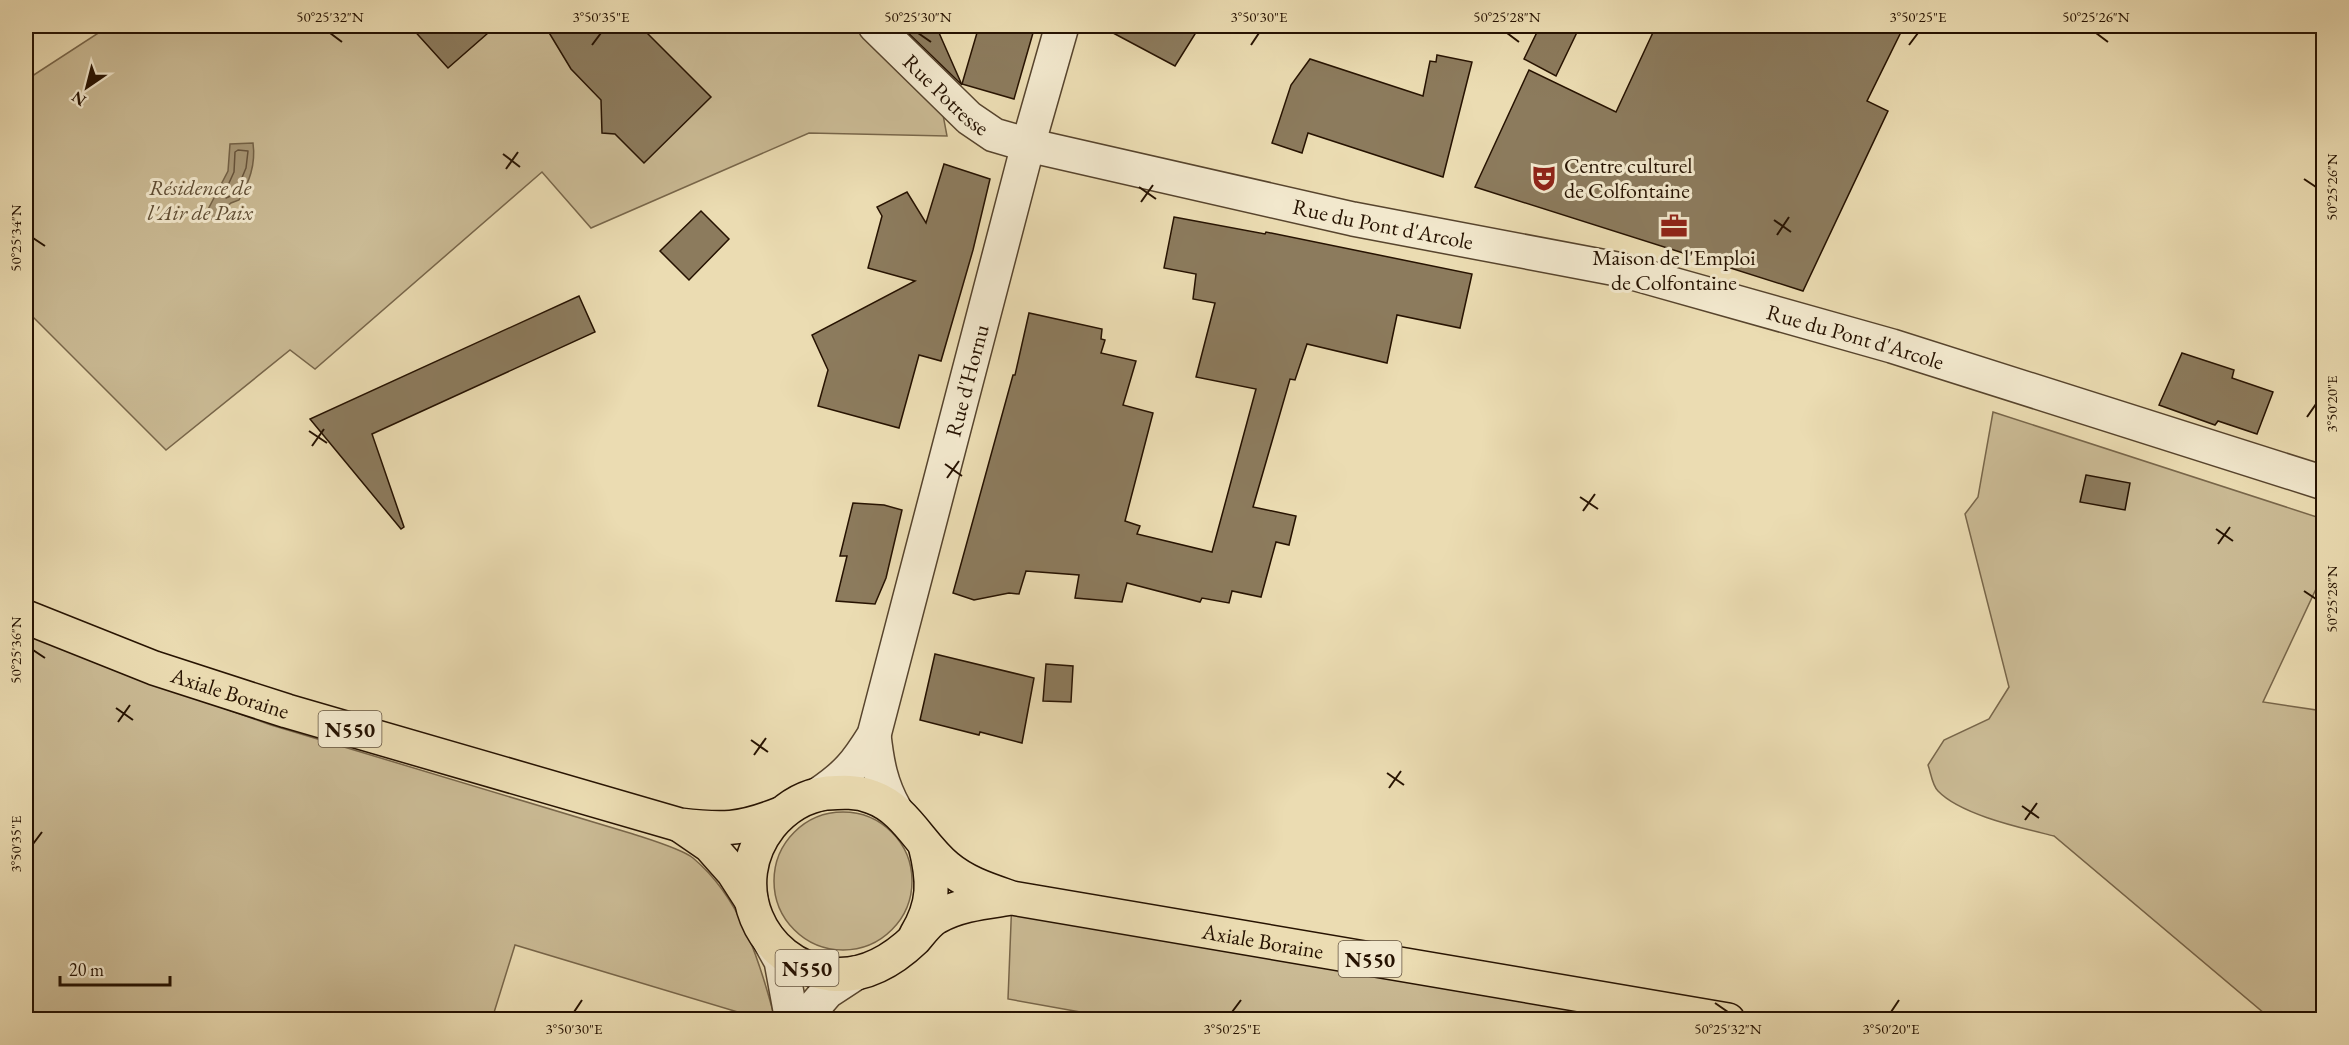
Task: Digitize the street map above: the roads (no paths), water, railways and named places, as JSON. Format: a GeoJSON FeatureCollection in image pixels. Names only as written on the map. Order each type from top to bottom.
{"type":"FeatureCollection","features":[{"type":"Feature","properties":{"kind":"main road","name":"Axiale Boraine"},"geometry":{"type":"LineString","coordinates":[[26,617],[154,668],[287,711],[680,825]]}},
{"type":"Feature","properties":{"kind":"main road","name":"Axiale Boraine"},"geometry":{"type":"LineString","coordinates":[[1012,898],[962,906],[935,917],[896,956],[877,967],[856,973],[832,974],[807,968],[786,956],[768,938],[757,920],[751,900],[750,869],[760,839],[780,814],[805,799],[819,794],[845,791],[872,797],[895,809],[912,827],[924,845],[948,867],[967,881],[1012,898],[1728,1020]]}},
{"type":"Feature","properties":{"kind":"main road","name":"N550"},"geometry":{"type":"LineString","coordinates":[[680,825],[717,829],[737,828],[780,814]]}},
{"type":"Feature","properties":{"kind":"main road","name":"N550"},"geometry":{"type":"LineString","coordinates":[[680,825],[710,846],[733,872],[751,900]]}},
{"type":"Feature","properties":{"kind":"main road","name":"Axiale Boraine"},"geometry":{"type":"LineString","coordinates":[[912,942],[925,920],[932,896],[931,870],[924,845]]}},
{"type":"Feature","properties":{"kind":"street","name":"Rue Potresse"},"geometry":{"type":"LineString","coordinates":[[875,26],[969,118],[994,135],[1028,145]]}},
{"type":"Feature","properties":{"kind":"street","name":"Rue d'Hornu"},"geometry":{"type":"LineString","coordinates":[[874,735],[1028,145],[1062,26]]}},
{"type":"Feature","properties":{"kind":"street","name":"Rue du Pont d'Arcole"},"geometry":{"type":"LineString","coordinates":[[1028,145],[1353,219],[1622,270],[1892,346],[2324,483]]}},
{"type":"Feature","properties":{"kind":"street"},"geometry":{"type":"LineString","coordinates":[[819,794],[844,777],[874,735]]}},
{"type":"Feature","properties":{"kind":"street"},"geometry":{"type":"LineString","coordinates":[[874,735],[877,766],[884,790],[895,809]]}},
{"type":"Feature","properties":{"kind":"street"},"geometry":{"type":"LineString","coordinates":[[768,938],[781,961],[790,1020]]}},
{"type":"Feature","properties":{"kind":"street"},"geometry":{"type":"LineString","coordinates":[[803,1020],[827,992],[856,973]]}},
{"type":"Feature","properties":{"kind":"water"},"geometry":{"type":"Polygon","coordinates":[[[253,143],[251,173],[239,200],[231,203],[213,219],[203,219],[228,171],[230,144],[253,143]]]}},
{"type":"Feature","properties":{"kind":"place","name":"Centre culturel de Colfontaine"},"geometry":{"type":"Point","coordinates":[1544,178]}},
{"type":"Feature","properties":{"kind":"place","name":"Maison de l'Emploi de Colfontaine"},"geometry":{"type":"Point","coordinates":[1674,226]}},
{"type":"Feature","properties":{"kind":"park label","name":"Résidence de l'Air de Paix"},"geometry":{"type":"Point","coordinates":[200,200]}}]}
